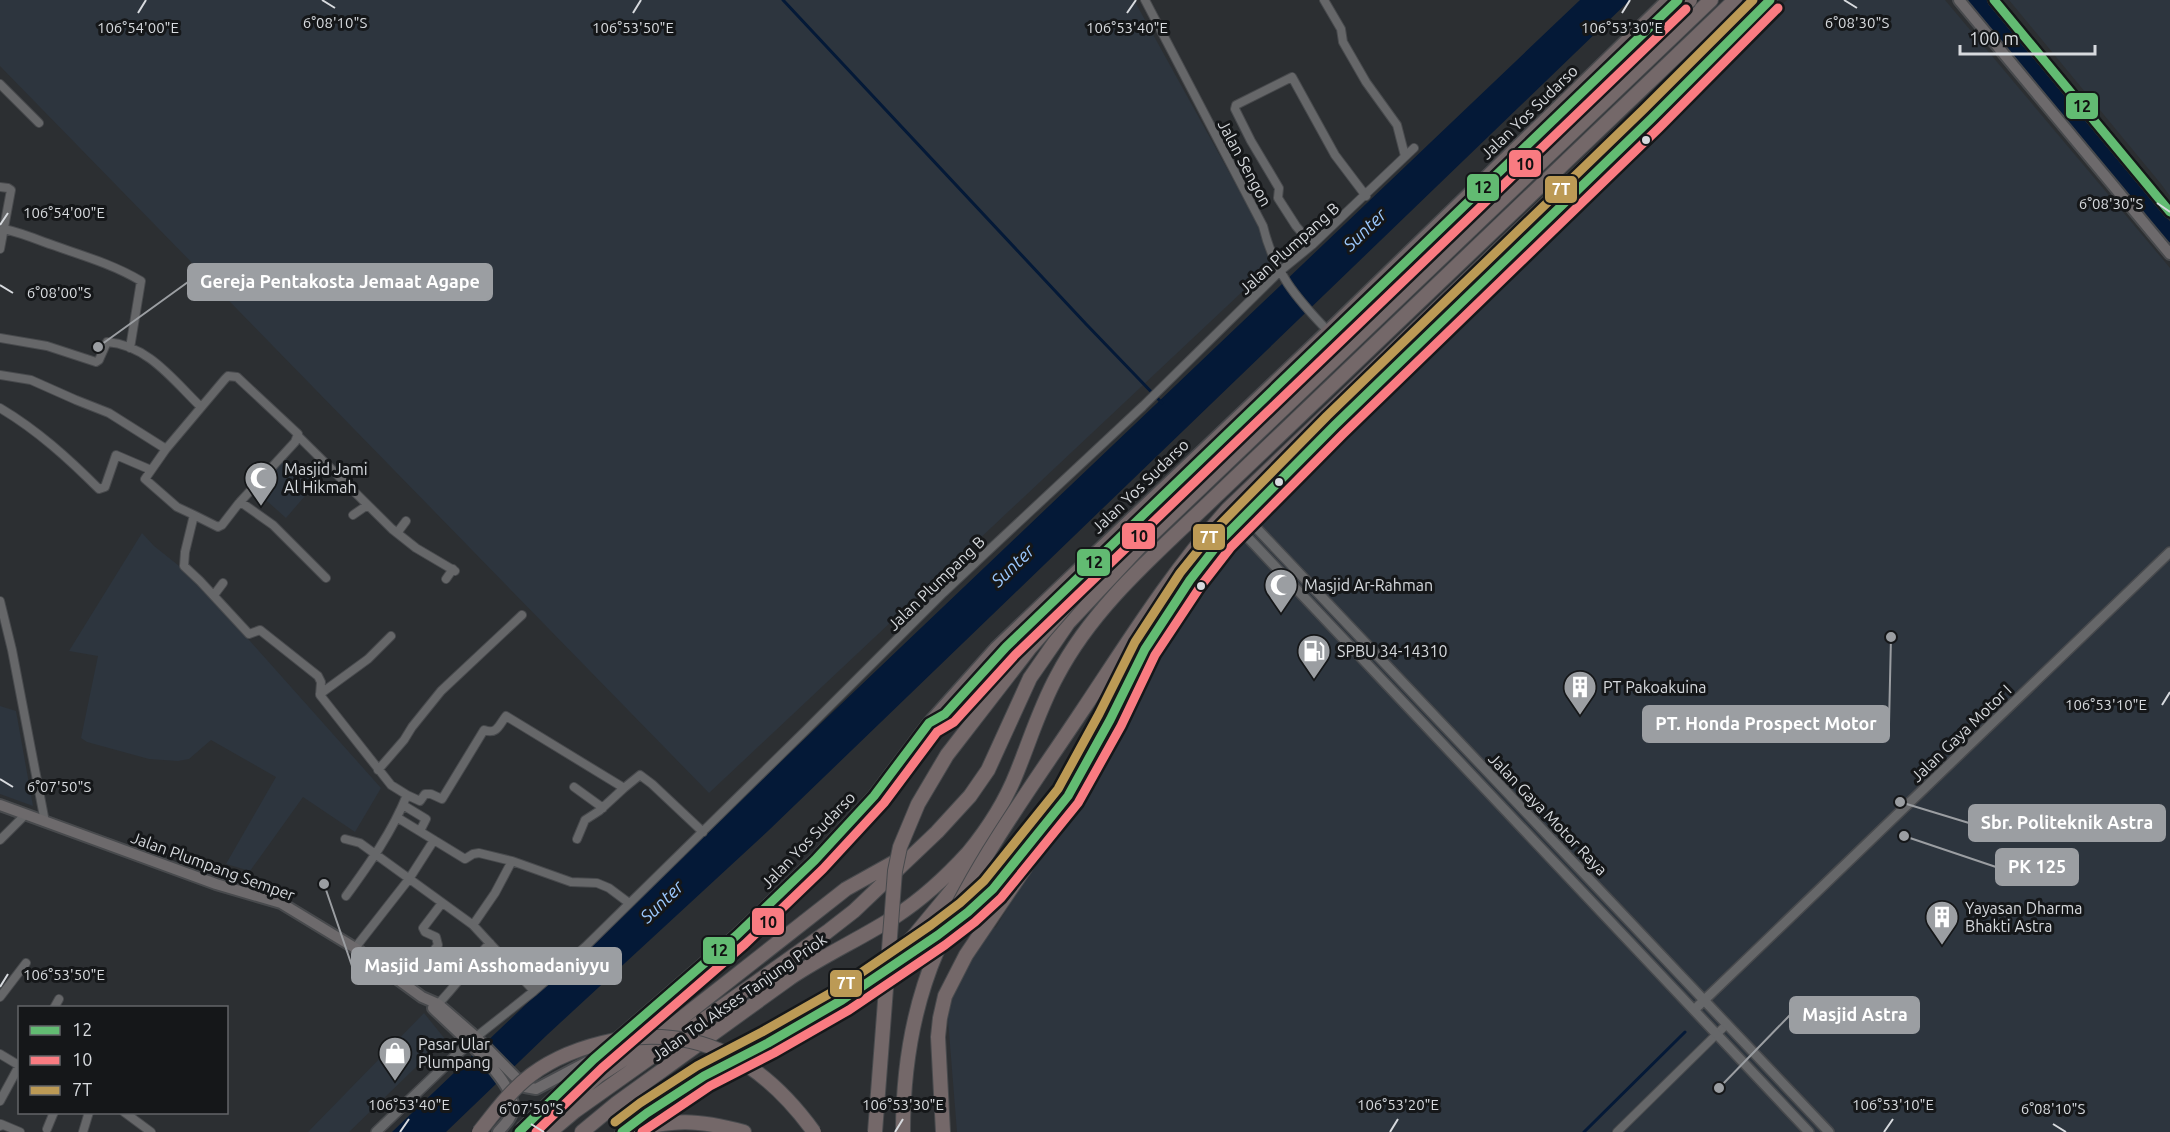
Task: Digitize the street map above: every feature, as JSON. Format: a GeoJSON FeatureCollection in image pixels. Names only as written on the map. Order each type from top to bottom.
{"type":"FeatureCollection","features":[{"type":"Feature","properties":{"kind":"highway","name":"Jalan Yos Sudarso"},"geometry":{"type":"LineString","coordinates":[[521,1130],[594,1059],[737,935],[815,860],[874,796],[929,723],[996,648],[1328,331],[1668,0]]}},
{"type":"Feature","properties":{"kind":"highway"},"geometry":{"type":"LineString","coordinates":[[875,1132],[895,871],[900,847],[918,804],[947,755],[1029,649],[1131,537],[1317,363],[1690,0]]}},
{"type":"Feature","properties":{"kind":"highway","name":"Jalan Tol Akses Tanjung Priok"},"geometry":{"type":"LineString","coordinates":[[550,1132],[575,1111],[827,932],[854,911],[916,851],[959,808],[987,772],[1030,678],[1068,623],[1146,540],[1711,0]]}},
{"type":"Feature","properties":{"kind":"highway","name":"Jalan Tol Akses Tanjung Priok"},"geometry":{"type":"LineString","coordinates":[[582,1132],[617,1103],[813,962],[904,911],[952,869],[968,853],[995,815],[1017,775],[1037,719],[1057,675],[1100,612],[1216,496],[1735,0]]}},
{"type":"Feature","properties":{"kind":"highway"},"geometry":{"type":"LineString","coordinates":[[943,1132],[938,1037],[945,996],[966,955],[1025,868],[1068,795],[1155,633],[1190,580],[1240,521],[1766,1]]}},
{"type":"Feature","properties":{"kind":"highway"},"geometry":{"type":"LineString","coordinates":[[903,1132],[907,1064],[914,1026],[933,960],[954,914],[990,851],[1184,561],[1228,510],[1766,1]]}},
{"type":"Feature","properties":{"kind":"highway"},"geometry":{"type":"LineString","coordinates":[[624,1132],[647,1113],[704,1076],[768,1043],[842,1000],[930,941],[968,912],[993,889],[1068,795]]}},
{"type":"Feature","properties":{"kind":"highway"},"geometry":{"type":"LineString","coordinates":[[842,1000],[895,955],[950,894],[984,846],[995,815]]}},
{"type":"Feature","properties":{"kind":"highway"},"geometry":{"type":"LineString","coordinates":[[521,1130],[549,1118],[598,1076],[655,1039],[782,942],[846,889],[916,851]]}},
{"type":"Feature","properties":{"kind":"highway"},"geometry":{"type":"LineString","coordinates":[[479,1132],[510,1094],[531,1075],[558,1058],[591,1045],[627,1038],[662,1036],[687,1039],[709,1046],[749,1065],[784,1095],[814,1132]]}},
{"type":"Feature","properties":{"kind":"highway"},"geometry":{"type":"LineString","coordinates":[[624,1132],[657,1123],[691,1121],[744,1132]]}},
{"type":"Feature","properties":{"kind":"main road"},"geometry":{"type":"LineString","coordinates":[[1959,0],[2170,254]]}},
{"type":"Feature","properties":{"kind":"main road"},"geometry":{"type":"LineString","coordinates":[[1994,0],[2170,212]]}},
{"type":"Feature","properties":{"kind":"main road","name":"Jalan Plumpang Semper"},"geometry":{"type":"LineString","coordinates":[[0,805],[216,884],[281,903],[355,948],[407,986],[435,1003],[433,1008],[525,1087],[536,1089],[594,1059]]}},
{"type":"Feature","properties":{"kind":"main road","name":"Jalan Plumpang Semper"},"geometry":{"type":"LineString","coordinates":[[474,1042],[512,1095],[513,1111],[498,1132]]}},
{"type":"Feature","properties":{"kind":"street","name":"Jalan Sengon"},"geometry":{"type":"LineString","coordinates":[[1145,0],[1263,226],[1284,280],[1328,331]]}},
{"type":"Feature","properties":{"kind":"street"},"geometry":{"type":"LineString","coordinates":[[1324,0],[1341,29],[1343,42],[1366,82],[1397,125],[1405,156]]}},
{"type":"Feature","properties":{"kind":"street"},"geometry":{"type":"LineString","coordinates":[[1312,245],[1296,226],[1278,198],[1279,188],[1251,141],[1235,109],[1236,105],[1292,77],[1335,155],[1366,196]]}},
{"type":"Feature","properties":{"kind":"street"},"geometry":{"type":"LineString","coordinates":[[0,84],[39,123]]}},
{"type":"Feature","properties":{"kind":"street","name":"Jalan Plumpang B"},"geometry":{"type":"LineString","coordinates":[[474,1042],[585,947],[943,593],[1162,388],[1280,272],[1366,196],[1414,148]]}},
{"type":"Feature","properties":{"kind":"street"},"geometry":{"type":"LineString","coordinates":[[0,187],[10,190],[0,249]]}},
{"type":"Feature","properties":{"kind":"street"},"geometry":{"type":"LineString","coordinates":[[4,229],[23,233],[82,254],[124,271],[141,281],[130,348]]}},
{"type":"Feature","properties":{"kind":"street"},"geometry":{"type":"LineString","coordinates":[[0,338],[47,346],[96,362],[101,357],[107,342],[130,348],[150,357],[200,406]]}},
{"type":"Feature","properties":{"kind":"street"},"geometry":{"type":"LineString","coordinates":[[0,375],[31,380],[109,413],[166,449]]}},
{"type":"Feature","properties":{"kind":"street"},"geometry":{"type":"LineString","coordinates":[[298,436],[218,527],[177,507],[146,479],[159,458],[200,406],[228,376],[237,377],[297,432],[298,436],[366,506],[397,533],[454,570],[446,579]]}},
{"type":"Feature","properties":{"kind":"street"},"geometry":{"type":"LineString","coordinates":[[0,408],[32,428],[67,457],[99,489],[105,487],[116,455],[151,470]]}},
{"type":"Feature","properties":{"kind":"street"},"geometry":{"type":"LineString","coordinates":[[240,503],[273,525],[326,578]]}},
{"type":"Feature","properties":{"kind":"street"},"geometry":{"type":"LineString","coordinates":[[353,515],[366,506]]}},
{"type":"Feature","properties":{"kind":"street"},"geometry":{"type":"LineString","coordinates":[[194,515],[184,567],[214,595],[249,634],[260,630],[318,676],[321,682],[320,694],[391,785],[420,801],[425,794],[431,794],[442,800],[484,730],[491,733],[495,731],[506,716],[624,788]]}},
{"type":"Feature","properties":{"kind":"street"},"geometry":{"type":"LineString","coordinates":[[397,533],[406,521]]}},
{"type":"Feature","properties":{"kind":"street","name":"Jalan Gaya Motor Raya"},"geometry":{"type":"LineString","coordinates":[[1240,521],[1303,579],[1829,1132]]}},
{"type":"Feature","properties":{"kind":"street","name":"Jalan Gaya Motor Raya"},"geometry":{"type":"LineString","coordinates":[[1240,521],[1294,588],[1809,1132]]}},
{"type":"Feature","properties":{"kind":"street","name":"Jalan Gaya Motor I"},"geometry":{"type":"LineString","coordinates":[[1694,1010],[2170,552]]}},
{"type":"Feature","properties":{"kind":"street"},"geometry":{"type":"LineString","coordinates":[[1294,588],[1303,579]]}},
{"type":"Feature","properties":{"kind":"street"},"geometry":{"type":"LineString","coordinates":[[214,595],[223,583]]}},
{"type":"Feature","properties":{"kind":"street"},"geometry":{"type":"LineString","coordinates":[[0,601],[12,650],[45,822]]}},
{"type":"Feature","properties":{"kind":"street"},"geometry":{"type":"LineString","coordinates":[[378,770],[404,740],[441,690],[522,615]]}},
{"type":"Feature","properties":{"kind":"street"},"geometry":{"type":"LineString","coordinates":[[320,694],[368,659],[390,636]]}},
{"type":"Feature","properties":{"kind":"street"},"geometry":{"type":"LineString","coordinates":[[577,839],[585,820],[603,808],[640,775],[703,832]]}},
{"type":"Feature","properties":{"kind":"street"},"geometry":{"type":"LineString","coordinates":[[574,788],[603,808]]}},
{"type":"Feature","properties":{"kind":"street"},"geometry":{"type":"LineString","coordinates":[[1497,801],[1507,792]]}},
{"type":"Feature","properties":{"kind":"street"},"geometry":{"type":"LineString","coordinates":[[346,896],[398,818],[399,810],[407,795]]}},
{"type":"Feature","properties":{"kind":"street"},"geometry":{"type":"LineString","coordinates":[[403,805],[426,819],[420,831]]}},
{"type":"Feature","properties":{"kind":"street"},"geometry":{"type":"LineString","coordinates":[[0,840],[25,815]]}},
{"type":"Feature","properties":{"kind":"street"},"geometry":{"type":"LineString","coordinates":[[398,818],[465,858],[479,853],[512,861],[572,882],[597,883],[609,888],[629,903]]}},
{"type":"Feature","properties":{"kind":"street"},"geometry":{"type":"LineString","coordinates":[[345,839],[360,843],[472,926],[534,991]]}},
{"type":"Feature","properties":{"kind":"street"},"geometry":{"type":"LineString","coordinates":[[355,948],[409,879],[434,840]]}},
{"type":"Feature","properties":{"kind":"street"},"geometry":{"type":"LineString","coordinates":[[472,926],[495,893],[512,861]]}},
{"type":"Feature","properties":{"kind":"street"},"geometry":{"type":"LineString","coordinates":[[407,986],[438,945],[436,937],[425,932],[423,927],[442,903]]}},
{"type":"Feature","properties":{"kind":"street"},"geometry":{"type":"LineString","coordinates":[[435,1003],[457,984],[469,966],[490,943]]}},
{"type":"Feature","properties":{"kind":"street"},"geometry":{"type":"LineString","coordinates":[[0,997],[26,963]]}},
{"type":"Feature","properties":{"kind":"street"},"geometry":{"type":"LineString","coordinates":[[55,1006],[59,999]]}},
{"type":"Feature","properties":{"kind":"street"},"geometry":{"type":"LineString","coordinates":[[1617,1132],[1727,1024]]}},
{"type":"Feature","properties":{"kind":"street"},"geometry":{"type":"LineString","coordinates":[[376,1132],[474,1042]]}},
{"type":"Feature","properties":{"kind":"street"},"geometry":{"type":"LineString","coordinates":[[0,1054],[18,1065]]}},
{"type":"Feature","properties":{"kind":"street"},"geometry":{"type":"LineString","coordinates":[[0,1101],[18,1068]]}},
{"type":"Feature","properties":{"kind":"street"},"geometry":{"type":"LineString","coordinates":[[1792,1114],[1802,1104]]}},
{"type":"Feature","properties":{"kind":"street"},"geometry":{"type":"LineString","coordinates":[[47,1129],[54,1114]]}},
{"type":"Feature","properties":{"kind":"street"},"geometry":{"type":"LineString","coordinates":[[83,1132],[89,1114]]}},
{"type":"Feature","properties":{"kind":"street"},"geometry":{"type":"LineString","coordinates":[[125,1114],[151,1132]]}},
{"type":"Feature","properties":{"kind":"street"},"geometry":{"type":"LineString","coordinates":[[0,1124],[20,1132]]}},
{"type":"Feature","properties":{"kind":"shaded area"},"geometry":{"type":"Polygon","coordinates":[[[0,0],[1134,0],[1277,259],[709,793],[0,66],[0,0]]]}},
{"type":"Feature","properties":{"kind":"shaded area"},"geometry":{"type":"Polygon","coordinates":[[[1787,0],[1945,0],[2170,268],[2170,1132],[957,1132],[947,1007],[979,936],[996,927],[1069,807],[1111,720],[1246,520],[1555,212],[1787,0]]]}},
{"type":"Feature","properties":{"kind":"shaded area"},"geometry":{"type":"Polygon","coordinates":[[[2009,0],[2170,0],[2170,196],[2161,184],[2009,0]]]}},
{"type":"Feature","properties":{"kind":"shaded area"},"geometry":{"type":"Polygon","coordinates":[[[281,455],[317,482],[286,518],[258,493],[268,472],[281,455]]]}},
{"type":"Feature","properties":{"kind":"shaded area"},"geometry":{"type":"Polygon","coordinates":[[[142,533],[154,546],[193,577],[381,788],[355,832],[303,797],[250,871],[226,864],[276,777],[211,740],[189,759],[178,761],[149,759],[87,742],[81,738],[98,656],[69,651],[142,533]]]}},
{"type":"Feature","properties":{"kind":"shaded area"},"geometry":{"type":"Polygon","coordinates":[[[0,706],[16,711],[33,806],[0,794],[0,706]]]}},
{"type":"Feature","properties":{"kind":"shaded area","name":"Pasar Ular Plumpang"},"geometry":{"type":"Polygon","coordinates":[[[424,1013],[445,1039],[349,1132],[308,1132],[424,1013]]]}},
{"type":"Feature","properties":{"kind":"water","name":"Sunter"},"geometry":{"type":"Polygon","coordinates":[[[1580,0],[1630,0],[768,831],[547,1035],[446,1132],[392,1132],[1580,0]]]}},
{"type":"Feature","properties":{"kind":"waterway"},"geometry":{"type":"LineString","coordinates":[[783,0],[1162,403]]}},
{"type":"Feature","properties":{"kind":"waterway"},"geometry":{"type":"LineString","coordinates":[[1976,0],[2170,234]]}},
{"type":"Feature","properties":{"kind":"waterway"},"geometry":{"type":"LineString","coordinates":[[1584,1132],[1685,1032]]}},
{"type":"Feature","properties":{"kind":"transit line","name":"12"},"geometry":{"type":"LineString","coordinates":[[519,1132],[594,1059],[737,935],[815,860],[874,796],[929,723],[945,714],[1006,647],[1678,0]]}},
{"type":"Feature","properties":{"kind":"transit line","name":"7T"},"geometry":{"type":"LineString","coordinates":[[615,1122],[697,1066],[836,990],[931,925],[984,881],[1058,789],[1135,642],[1180,573],[1213,532],[1327,416],[1644,109],[1753,0]]}},
{"type":"Feature","properties":{"kind":"transit line","name":"12"},"geometry":{"type":"LineString","coordinates":[[622,1132],[704,1076],[768,1043],[842,1000],[938,935],[993,889],[1068,796],[1110,720],[1145,649],[1190,580],[1222,539],[1335,425],[1652,118],[1770,0]]}},
{"type":"Feature","properties":{"kind":"transit line","name":"12"},"geometry":{"type":"LineString","coordinates":[[1994,0],[2170,212]]}},
{"type":"Feature","properties":{"kind":"transit line","name":"10"},"geometry":{"type":"LineString","coordinates":[[642,1132],[710,1086],[849,1010],[945,945],[1001,898],[1078,803],[1121,726],[1155,655],[1200,587],[1231,547],[1343,434],[1660,127],[1778,8]]}},
{"type":"Feature","properties":{"kind":"transit line","name":"10"},"geometry":{"type":"LineString","coordinates":[[536,1132],[602,1068],[745,944],[823,869],[884,803],[937,732],[954,722],[1015,655],[1686,9]]}},
{"type":"Feature","properties":{"kind":"place","name":"Gereja Pentakosta Jemaat Agape"},"geometry":{"type":"Point","coordinates":[98,347]}},
{"type":"Feature","properties":{"kind":"place","name":"Masjid Jami Al Hikmah"},"geometry":{"type":"Point","coordinates":[261,507]}},
{"type":"Feature","properties":{"kind":"place","name":"Masjid Ar-Rahman"},"geometry":{"type":"Point","coordinates":[1281,614]}},
{"type":"Feature","properties":{"kind":"place","name":"PT. Honda Prospect Motor"},"geometry":{"type":"Point","coordinates":[1891,637]}},
{"type":"Feature","properties":{"kind":"place","name":"SPBU 34-14310"},"geometry":{"type":"Point","coordinates":[1314,680]}},
{"type":"Feature","properties":{"kind":"place","name":"PT Pakoakuina"},"geometry":{"type":"Point","coordinates":[1580,716]}},
{"type":"Feature","properties":{"kind":"place","name":"Sbr. Politeknik Astra"},"geometry":{"type":"Point","coordinates":[1900,802]}},
{"type":"Feature","properties":{"kind":"place","name":"PK 125"},"geometry":{"type":"Point","coordinates":[1904,836]}},
{"type":"Feature","properties":{"kind":"place","name":"Masjid Jami Asshomadaniyyu"},"geometry":{"type":"Point","coordinates":[324,884]}},
{"type":"Feature","properties":{"kind":"place","name":"Yayasan Dharma Bhakti Astra"},"geometry":{"type":"Point","coordinates":[1942,946]}},
{"type":"Feature","properties":{"kind":"place","name":"Pasar Ular Plumpang"},"geometry":{"type":"Point","coordinates":[395,1082]}},
{"type":"Feature","properties":{"kind":"place","name":"Masjid Astra"},"geometry":{"type":"Point","coordinates":[1719,1088]}}]}
